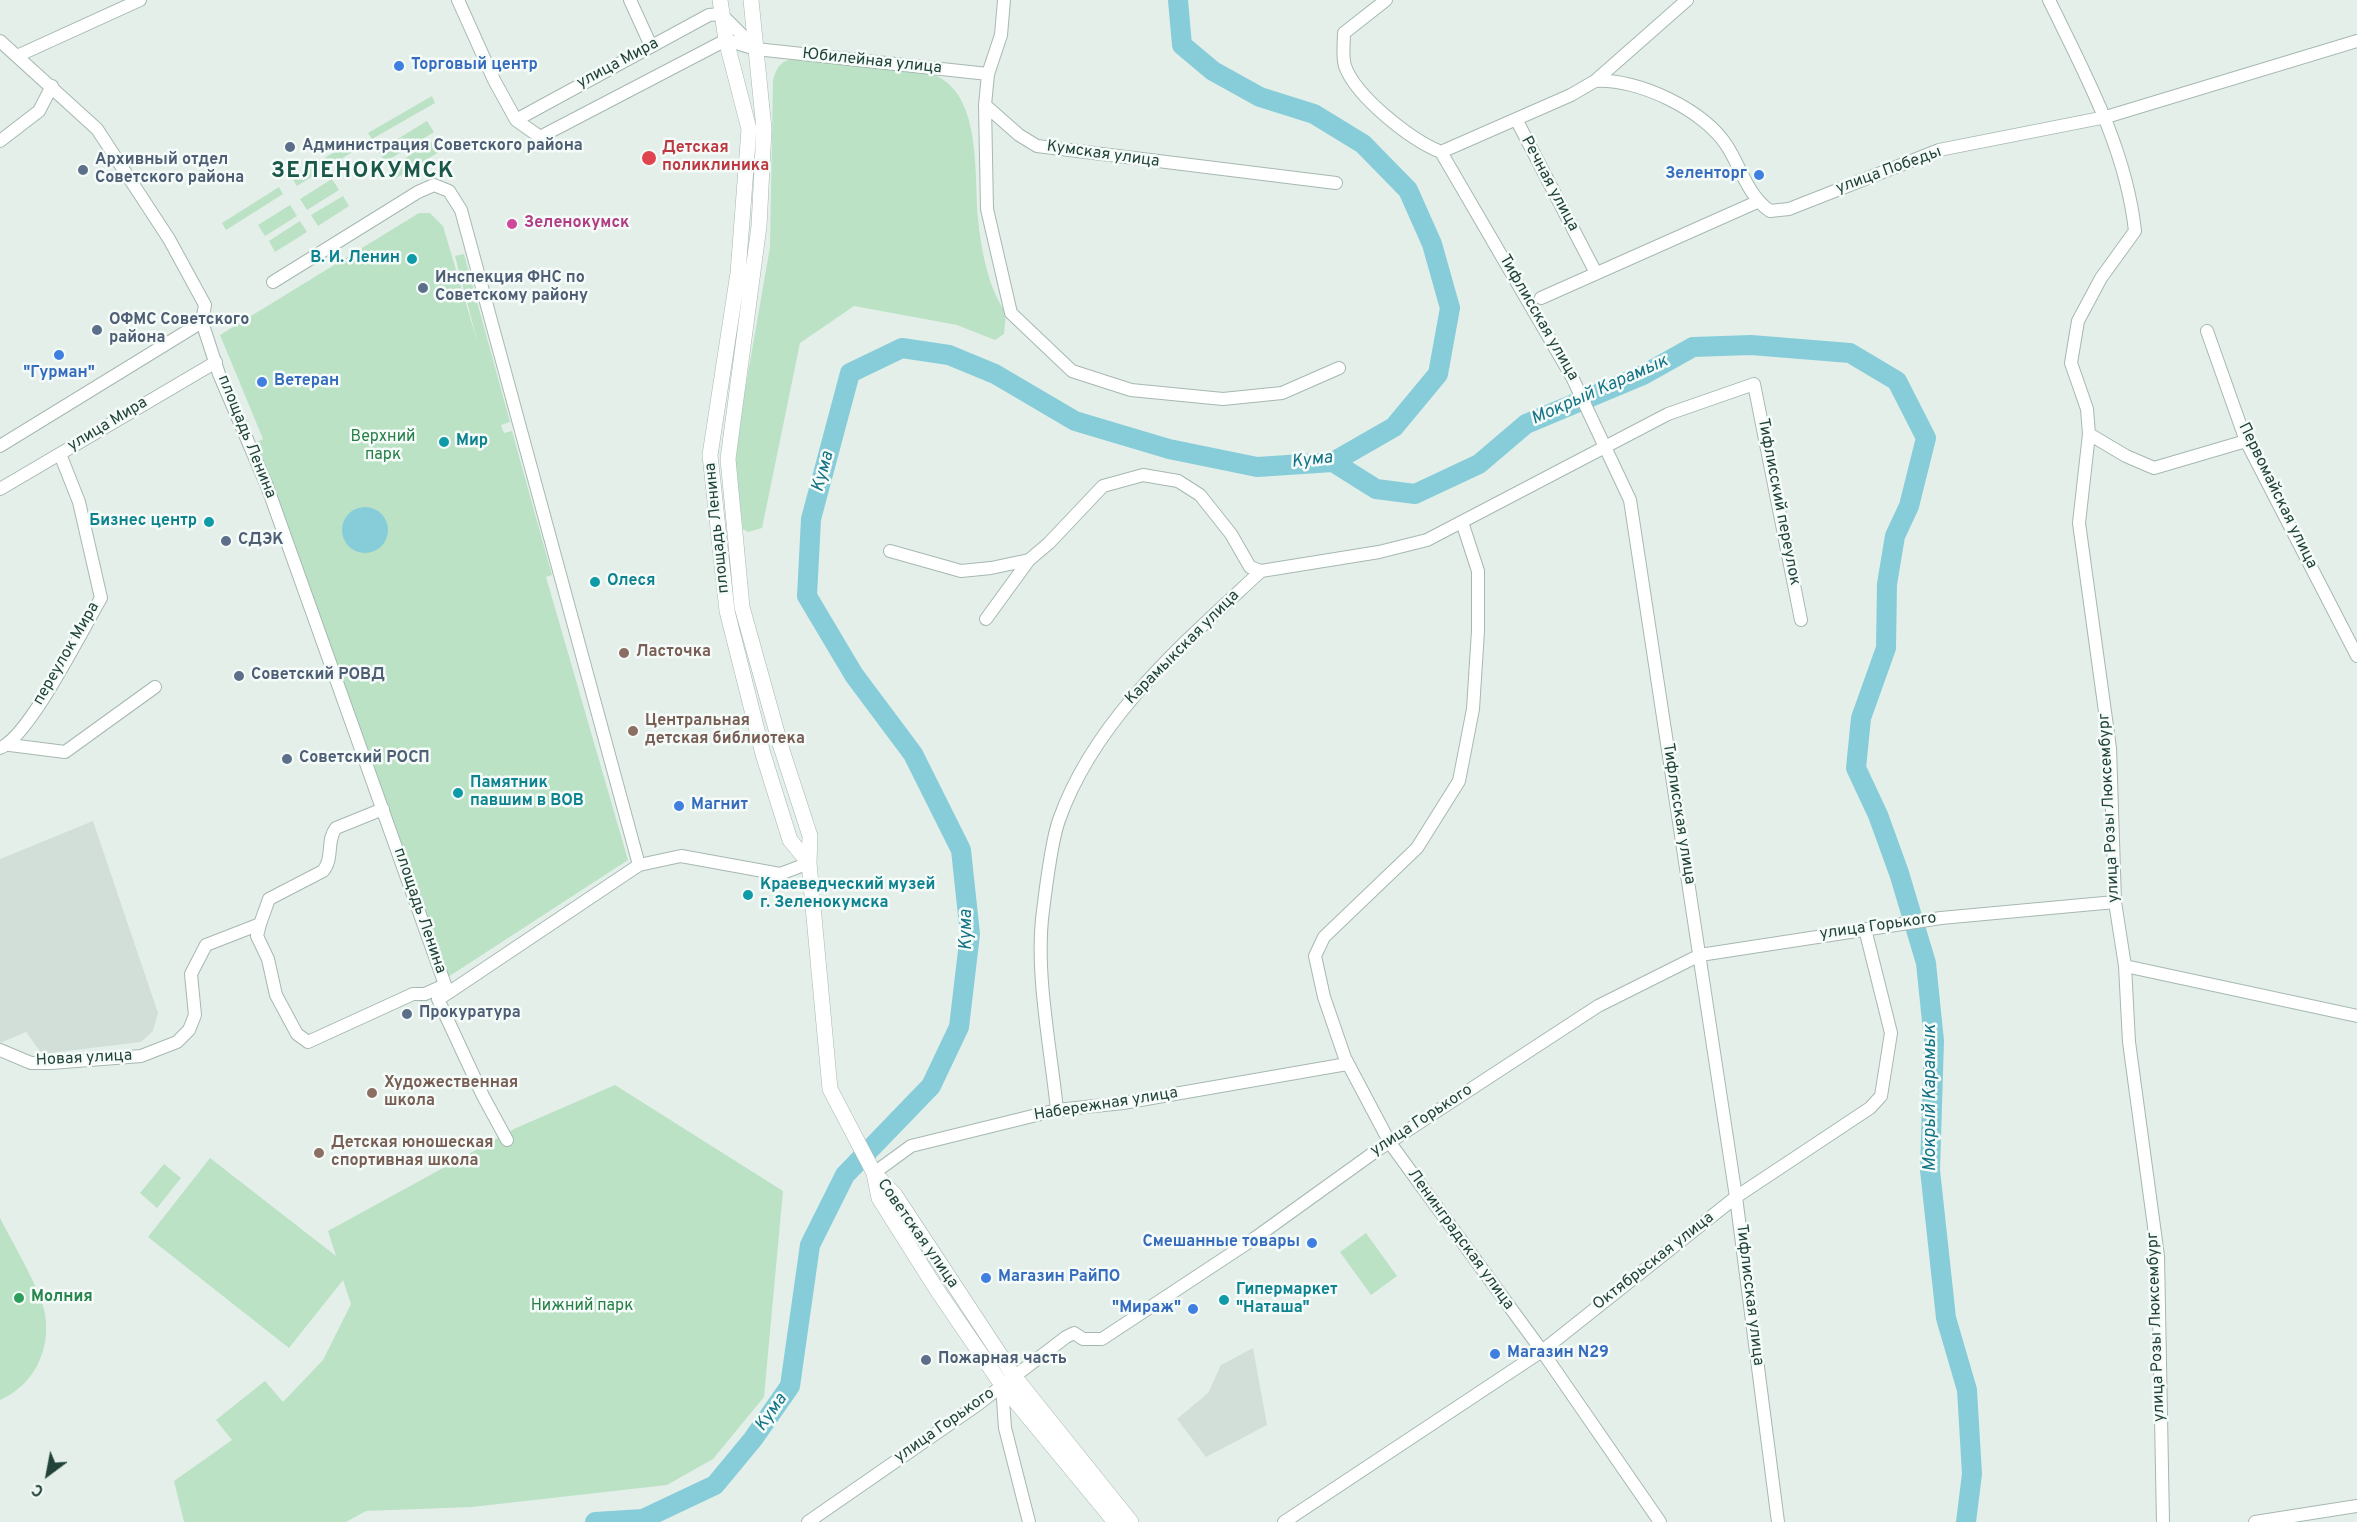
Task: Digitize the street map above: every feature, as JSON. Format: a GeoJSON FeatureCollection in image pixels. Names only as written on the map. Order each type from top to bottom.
{"type":"FeatureCollection","features":[{"type":"Feature","properties":{"kind":"street"},"geometry":{"type":"LineString","coordinates":[[17,56],[140,0]]}},
{"type":"Feature","properties":{"kind":"street"},"geometry":{"type":"LineString","coordinates":[[458,0],[494,80],[516,120]]}},
{"type":"Feature","properties":{"kind":"street"},"geometry":{"type":"LineString","coordinates":[[630,0],[651,46]]}},
{"type":"Feature","properties":{"kind":"street","name":"площадь Ленина"},"geometry":{"type":"LineString","coordinates":[[751,0],[764,129],[759,226],[728,459],[742,607],[781,747],[810,836],[809,863],[830,1089],[874,1173]]}},
{"type":"Feature","properties":{"kind":"street"},"geometry":{"type":"LineString","coordinates":[[1004,0],[1001,35],[988,74],[985,105],[987,209],[1011,313],[1072,371],[1131,390],[1223,399],[1282,393],[1339,368]]}},
{"type":"Feature","properties":{"kind":"street"},"geometry":{"type":"LineString","coordinates":[[1386,0],[1344,33],[1344,64],[1356,87],[1424,145],[1441,152]]}},
{"type":"Feature","properties":{"kind":"street","name":"Речная улица"},"geometry":{"type":"LineString","coordinates":[[1441,152],[1571,95],[1595,81],[1687,0]]}},
{"type":"Feature","properties":{"kind":"street"},"geometry":{"type":"LineString","coordinates":[[2049,0],[2106,117]]}},
{"type":"Feature","properties":{"kind":"street"},"geometry":{"type":"LineString","coordinates":[[721,7],[756,49]]}},
{"type":"Feature","properties":{"kind":"street","name":"площадь Ленина"},"geometry":{"type":"LineString","coordinates":[[721,7],[726,40],[749,129],[738,273],[710,455],[727,611],[764,754],[790,840],[809,863]]}},
{"type":"Feature","properties":{"kind":"street","name":"улица Мира"},"geometry":{"type":"LineString","coordinates":[[721,7],[516,120],[540,137],[726,40]]}},
{"type":"Feature","properties":{"kind":"street","name":"Юбилейная улица"},"geometry":{"type":"LineString","coordinates":[[726,40],[756,49],[988,74]]}},
{"type":"Feature","properties":{"kind":"street","name":"площадь Ленина"},"geometry":{"type":"LineString","coordinates":[[0,41],[97,129],[164,230],[205,305],[202,322],[216,362],[267,486],[446,989]]}},
{"type":"Feature","properties":{"kind":"street","name":"улица Победы"},"geometry":{"type":"LineString","coordinates":[[1757,202],[1770,211],[1786,209],[1939,150],[2106,117],[2357,41]]}},
{"type":"Feature","properties":{"kind":"street"},"geometry":{"type":"LineString","coordinates":[[1541,297],[1757,202],[1726,144],[1691,112],[1638,86],[1613,80],[1595,81]]}},
{"type":"Feature","properties":{"kind":"street"},"geometry":{"type":"LineString","coordinates":[[0,141],[39,111],[52,86]]}},
{"type":"Feature","properties":{"kind":"street","name":"Кумская улица"},"geometry":{"type":"LineString","coordinates":[[985,105],[1019,135],[1037,146],[1336,183]]}},
{"type":"Feature","properties":{"kind":"street","name":"улица Розы Люксембург"},"geometry":{"type":"LineString","coordinates":[[2106,117],[2132,203],[2135,231],[2101,278],[2078,321],[2071,363],[2087,409],[2089,434],[2079,524],[2110,748],[2115,902],[2125,966],[2129,1042],[2158,1256],[2163,1522]]}},
{"type":"Feature","properties":{"kind":"street","name":"Речная улица"},"geometry":{"type":"LineString","coordinates":[[1516,119],[1596,273]]}},
{"type":"Feature","properties":{"kind":"street","name":"Тифлисская улица"},"geometry":{"type":"LineString","coordinates":[[1441,152],[1572,376],[1630,500],[1736,1197],[1778,1522]]}},
{"type":"Feature","properties":{"kind":"street"},"geometry":{"type":"LineString","coordinates":[[273,282],[418,192],[434,185],[449,191],[461,210],[639,865]]}},
{"type":"Feature","properties":{"kind":"street"},"geometry":{"type":"LineString","coordinates":[[0,446],[202,322]]}},
{"type":"Feature","properties":{"kind":"street","name":"Первомайская улица"},"geometry":{"type":"LineString","coordinates":[[2207,332],[2246,441],[2357,656]]}},
{"type":"Feature","properties":{"kind":"street","name":"улица Мира"},"geometry":{"type":"LineString","coordinates":[[0,489],[216,362]]}},
{"type":"Feature","properties":{"kind":"street","name":"Тифлисский переулок"},"geometry":{"type":"LineString","coordinates":[[1606,447],[1668,414],[1754,384],[1801,620]]}},
{"type":"Feature","properties":{"kind":"street"},"geometry":{"type":"LineString","coordinates":[[2089,434],[2126,456],[2154,468],[2246,441]]}},
{"type":"Feature","properties":{"kind":"street"},"geometry":{"type":"LineString","coordinates":[[986,619],[1029,560],[1049,543],[1103,486],[1143,475],[1178,481],[1200,495],[1231,534],[1250,567],[1261,571],[1368,554],[1427,540],[1606,447]]}},
{"type":"Feature","properties":{"kind":"street","name":"переулок Мира"},"geometry":{"type":"LineString","coordinates":[[5,747],[28,723],[101,598],[79,502],[60,453]]}},
{"type":"Feature","properties":{"kind":"street","name":"Ленинградская улица"},"geometry":{"type":"LineString","coordinates":[[1462,522],[1478,571],[1478,631],[1473,709],[1460,781],[1417,848],[1324,937],[1315,956],[1324,997],[1347,1064],[1390,1143],[1542,1351],[1660,1522]]}},
{"type":"Feature","properties":{"kind":"street"},"geometry":{"type":"LineString","coordinates":[[890,551],[961,571],[991,568],[1029,560]]}},
{"type":"Feature","properties":{"kind":"street","name":"Карамыкская улица"},"geometry":{"type":"LineString","coordinates":[[1057,1110],[1042,969],[1042,920],[1059,821],[1086,765],[1122,711],[1169,659],[1261,571]]}},
{"type":"Feature","properties":{"kind":"street","name":"переулок Мира"},"geometry":{"type":"LineString","coordinates":[[5,747],[65,752],[154,687]]}},
{"type":"Feature","properties":{"kind":"street"},"geometry":{"type":"LineString","coordinates":[[383,809],[336,828],[332,833],[330,860],[327,866],[315,876],[269,899],[257,936],[268,959],[276,995],[297,1034],[308,1042],[413,994],[446,989]]}},
{"type":"Feature","properties":{"kind":"street","name":"площадь Ленина"},"geometry":{"type":"LineString","coordinates":[[507,1140],[438,999],[446,989],[639,865],[681,856],[780,874],[809,863]]}},
{"type":"Feature","properties":{"kind":"street","name":"улица Горького"},"geometry":{"type":"LineString","coordinates":[[808,1522],[1074,1333],[1083,1339],[1102,1339],[1255,1238],[1390,1143],[1598,1006],[1700,955],[1941,918],[2115,902]]}},
{"type":"Feature","properties":{"kind":"street","name":"Новая улица"},"geometry":{"type":"LineString","coordinates":[[0,1050],[31,1063],[51,1063],[141,1056],[177,1042],[189,1030],[195,1015],[191,974],[206,945],[260,924]]}},
{"type":"Feature","properties":{"kind":"street","name":"Октябрьская улица"},"geometry":{"type":"LineString","coordinates":[[1284,1522],[1542,1351],[1736,1197],[1870,1108],[1881,1096],[1891,1033],[1865,929]]}},
{"type":"Feature","properties":{"kind":"street"},"geometry":{"type":"LineString","coordinates":[[2125,966],[2357,1016]]}},
{"type":"Feature","properties":{"kind":"street","name":"Набережная улица"},"geometry":{"type":"LineString","coordinates":[[874,1173],[911,1146],[1057,1110],[1123,1103],[1347,1064]]}},
{"type":"Feature","properties":{"kind":"street","name":"Советская улица"},"geometry":{"type":"LineString","coordinates":[[874,1173],[879,1198],[943,1299],[1115,1522]]}},
{"type":"Feature","properties":{"kind":"street"},"geometry":{"type":"LineString","coordinates":[[1008,1381],[1005,1428],[1029,1522]]}},
{"type":"Feature","properties":{"kind":"street","name":"Советская улица"},"geometry":{"type":"LineString","coordinates":[[1008,1381],[1131,1522]]}},
{"type":"Feature","properties":{"kind":"street"},"geometry":{"type":"LineString","coordinates":[[2255,1522],[2357,1506]]}},
{"type":"Feature","properties":{"kind":"shaded area"},"geometry":{"type":"Polygon","coordinates":[[[93,821],[158,1013],[153,1031],[141,1042],[42,1054],[26,1032],[0,1043],[0,859],[93,821]]]}},
{"type":"Feature","properties":{"kind":"shaded area"},"geometry":{"type":"Polygon","coordinates":[[[1253,1348],[1267,1425],[1206,1457],[1177,1419],[1208,1393],[1221,1365],[1253,1348]]]}},
{"type":"Feature","properties":{"kind":"green space"},"geometry":{"type":"Polygon","coordinates":[[[801,58],[928,73],[946,81],[958,96],[967,114],[972,135],[981,242],[994,292],[1006,313],[1004,334],[995,340],[957,325],[854,306],[800,343],[762,528],[748,532],[743,529],[735,471],[739,425],[770,247],[773,81],[782,63],[801,58]]]}},
{"type":"Feature","properties":{"kind":"green space"},"geometry":{"type":"Polygon","coordinates":[[[432,96],[435,103],[372,139],[368,133],[432,96]]]}},
{"type":"Feature","properties":{"kind":"green space"},"geometry":{"type":"Polygon","coordinates":[[[427,121],[434,132],[385,162],[378,151],[427,121]]]}},
{"type":"Feature","properties":{"kind":"green space"},"geometry":{"type":"Polygon","coordinates":[[[438,138],[444,149],[395,179],[389,168],[438,138]]]}},
{"type":"Feature","properties":{"kind":"green space"},"geometry":{"type":"Polygon","coordinates":[[[354,140],[359,148],[297,186],[292,178],[354,140]]]}},
{"type":"Feature","properties":{"kind":"green space"},"geometry":{"type":"Polygon","coordinates":[[[332,179],[339,190],[307,210],[300,199],[332,179]]]}},
{"type":"Feature","properties":{"kind":"green space"},"geometry":{"type":"Polygon","coordinates":[[[279,187],[283,194],[226,230],[222,223],[279,187]]]}},
{"type":"Feature","properties":{"kind":"green space"},"geometry":{"type":"Polygon","coordinates":[[[343,196],[349,206],[318,226],[311,215],[343,196]]]}},
{"type":"Feature","properties":{"kind":"green space"},"geometry":{"type":"Polygon","coordinates":[[[290,205],[297,216],[265,236],[258,225],[290,205]]]}},
{"type":"Feature","properties":{"kind":"green space","name":"Верхний парк"},"geometry":{"type":"Polygon","coordinates":[[[419,213],[430,213],[443,226],[478,344],[455,256],[464,254],[510,422],[501,425],[504,433],[512,431],[552,575],[546,577],[628,860],[445,979],[255,443],[263,439],[220,335],[419,213]]]}},
{"type":"Feature","properties":{"kind":"green space"},"geometry":{"type":"Polygon","coordinates":[[[300,221],[307,232],[275,252],[269,241],[300,221]]]}},
{"type":"Feature","properties":{"kind":"green space","name":"Нижний парк"},"geometry":{"type":"Polygon","coordinates":[[[615,1085],[783,1191],[764,1397],[713,1459],[667,1485],[472,1507],[366,1511],[346,1522],[184,1522],[174,1481],[232,1440],[216,1420],[265,1381],[283,1402],[323,1360],[351,1304],[343,1280],[289,1348],[148,1237],[210,1158],[336,1256],[328,1231],[516,1128],[615,1085]]]}},
{"type":"Feature","properties":{"kind":"green space"},"geometry":{"type":"Polygon","coordinates":[[[164,1164],[181,1178],[157,1208],[140,1193],[164,1164]]]}},
{"type":"Feature","properties":{"kind":"green space","name":"Молния"},"geometry":{"type":"Polygon","coordinates":[[[0,1218],[43,1304],[46,1327],[45,1341],[38,1365],[22,1385],[0,1400],[0,1218]]]}},
{"type":"Feature","properties":{"kind":"green space"},"geometry":{"type":"Polygon","coordinates":[[[1366,1233],[1397,1276],[1371,1295],[1340,1252],[1366,1233]]]}},
{"type":"Feature","properties":{"kind":"water"},"geometry":{"type":"Polygon","coordinates":[[[365,507],[381,514],[388,530],[381,546],[365,553],[349,546],[342,530],[349,514],[365,507]]]}},
{"type":"Feature","properties":{"kind":"waterway","name":"Кума"},"geometry":{"type":"LineString","coordinates":[[595,1522],[643,1519],[715,1485],[753,1439],[790,1386],[810,1245],[845,1175],[931,1086],[959,1027],[970,934],[961,850],[913,754],[854,675],[807,596],[811,519],[850,373],[902,348],[949,355],[995,374],[1075,421],[1169,449],[1257,467],[1333,462],[1394,427],[1438,374],[1450,308],[1432,244],[1408,190],[1363,144],[1314,114],[1260,97],[1213,71],[1182,45],[1178,0]]}},
{"type":"Feature","properties":{"kind":"waterway","name":"Мокрый Карамык"},"geometry":{"type":"LineString","coordinates":[[1333,462],[1376,489],[1415,494],[1479,464],[1526,424],[1643,375],[1693,347],[1751,345],[1850,353],[1897,381],[1926,438],[1909,506],[1895,536],[1887,584],[1886,648],[1861,718],[1856,768],[1878,815],[1899,873],[1926,963],[1934,1041],[1930,1170],[1946,1318],[1967,1390],[1972,1474],[1966,1522]]}},
{"type":"Feature","properties":{"kind":"place","name":"Торговый центр"},"geometry":{"type":"Point","coordinates":[399,66]}},
{"type":"Feature","properties":{"kind":"place","name":"Администрация Советского района"},"geometry":{"type":"Point","coordinates":[290,147]}},
{"type":"Feature","properties":{"kind":"place","name":"Детская поликлиника"},"geometry":{"type":"Point","coordinates":[649,158]}},
{"type":"Feature","properties":{"kind":"place","name":"Архивный отдел Советского района"},"geometry":{"type":"Point","coordinates":[83,170]}},
{"type":"Feature","properties":{"kind":"place","name":"Зеленторг"},"geometry":{"type":"Point","coordinates":[1759,175]}},
{"type":"Feature","properties":{"kind":"place","name":"Зеленокумск"},"geometry":{"type":"Point","coordinates":[512,224]}},
{"type":"Feature","properties":{"kind":"place","name":"В. И. Ленин"},"geometry":{"type":"Point","coordinates":[412,259]}},
{"type":"Feature","properties":{"kind":"place","name":"Инспекция ФНС по Советскому району"},"geometry":{"type":"Point","coordinates":[423,288]}},
{"type":"Feature","properties":{"kind":"place","name":"OФМС Советского района"},"geometry":{"type":"Point","coordinates":[97,330]}},
{"type":"Feature","properties":{"kind":"place","name":"\"Гурман\""},"geometry":{"type":"Point","coordinates":[59,355]}},
{"type":"Feature","properties":{"kind":"place","name":"Ветеран"},"geometry":{"type":"Point","coordinates":[262,382]}},
{"type":"Feature","properties":{"kind":"place","name":"Мир"},"geometry":{"type":"Point","coordinates":[444,442]}},
{"type":"Feature","properties":{"kind":"place","name":"Бизнес центр"},"geometry":{"type":"Point","coordinates":[209,522]}},
{"type":"Feature","properties":{"kind":"place","name":"СДЭК"},"geometry":{"type":"Point","coordinates":[226,541]}},
{"type":"Feature","properties":{"kind":"place","name":"Олеся"},"geometry":{"type":"Point","coordinates":[595,582]}},
{"type":"Feature","properties":{"kind":"place","name":"Ласточка"},"geometry":{"type":"Point","coordinates":[624,653]}},
{"type":"Feature","properties":{"kind":"place","name":"Советский РОВД"},"geometry":{"type":"Point","coordinates":[239,676]}},
{"type":"Feature","properties":{"kind":"place","name":"Центральная детская библиотека"},"geometry":{"type":"Point","coordinates":[633,731]}},
{"type":"Feature","properties":{"kind":"place","name":"Советский РОСП"},"geometry":{"type":"Point","coordinates":[287,759]}},
{"type":"Feature","properties":{"kind":"place","name":"Памятник павшим в ВОВ"},"geometry":{"type":"Point","coordinates":[458,793]}},
{"type":"Feature","properties":{"kind":"place","name":"Магнит"},"geometry":{"type":"Point","coordinates":[679,806]}},
{"type":"Feature","properties":{"kind":"place","name":"Краеведческий музей г. Зеленокумска"},"geometry":{"type":"Point","coordinates":[748,895]}},
{"type":"Feature","properties":{"kind":"place","name":"Прокуратура"},"geometry":{"type":"Point","coordinates":[407,1014]}},
{"type":"Feature","properties":{"kind":"place","name":"Художественная школа"},"geometry":{"type":"Point","coordinates":[372,1093]}},
{"type":"Feature","properties":{"kind":"place","name":"Детская юношеская спортивная школа"},"geometry":{"type":"Point","coordinates":[319,1153]}},
{"type":"Feature","properties":{"kind":"place","name":"Смешанные товары"},"geometry":{"type":"Point","coordinates":[1312,1243]}},
{"type":"Feature","properties":{"kind":"place","name":"Магазин РайПО"},"geometry":{"type":"Point","coordinates":[986,1278]}},
{"type":"Feature","properties":{"kind":"place","name":"Молния"},"geometry":{"type":"Point","coordinates":[19,1298]}},
{"type":"Feature","properties":{"kind":"place","name":"Гипермаркет \"Наташа\""},"geometry":{"type":"Point","coordinates":[1224,1300]}},
{"type":"Feature","properties":{"kind":"place","name":"\"Мираж\""},"geometry":{"type":"Point","coordinates":[1193,1309]}},
{"type":"Feature","properties":{"kind":"place","name":"Магазин N29"},"geometry":{"type":"Point","coordinates":[1495,1354]}},
{"type":"Feature","properties":{"kind":"place","name":"Пожарная часть"},"geometry":{"type":"Point","coordinates":[926,1360]}},
{"type":"Feature","properties":{"kind":"district","name":"ЗЕЛЕНОКУМСК"},"geometry":{"type":"Point","coordinates":[363,173]}}]}
